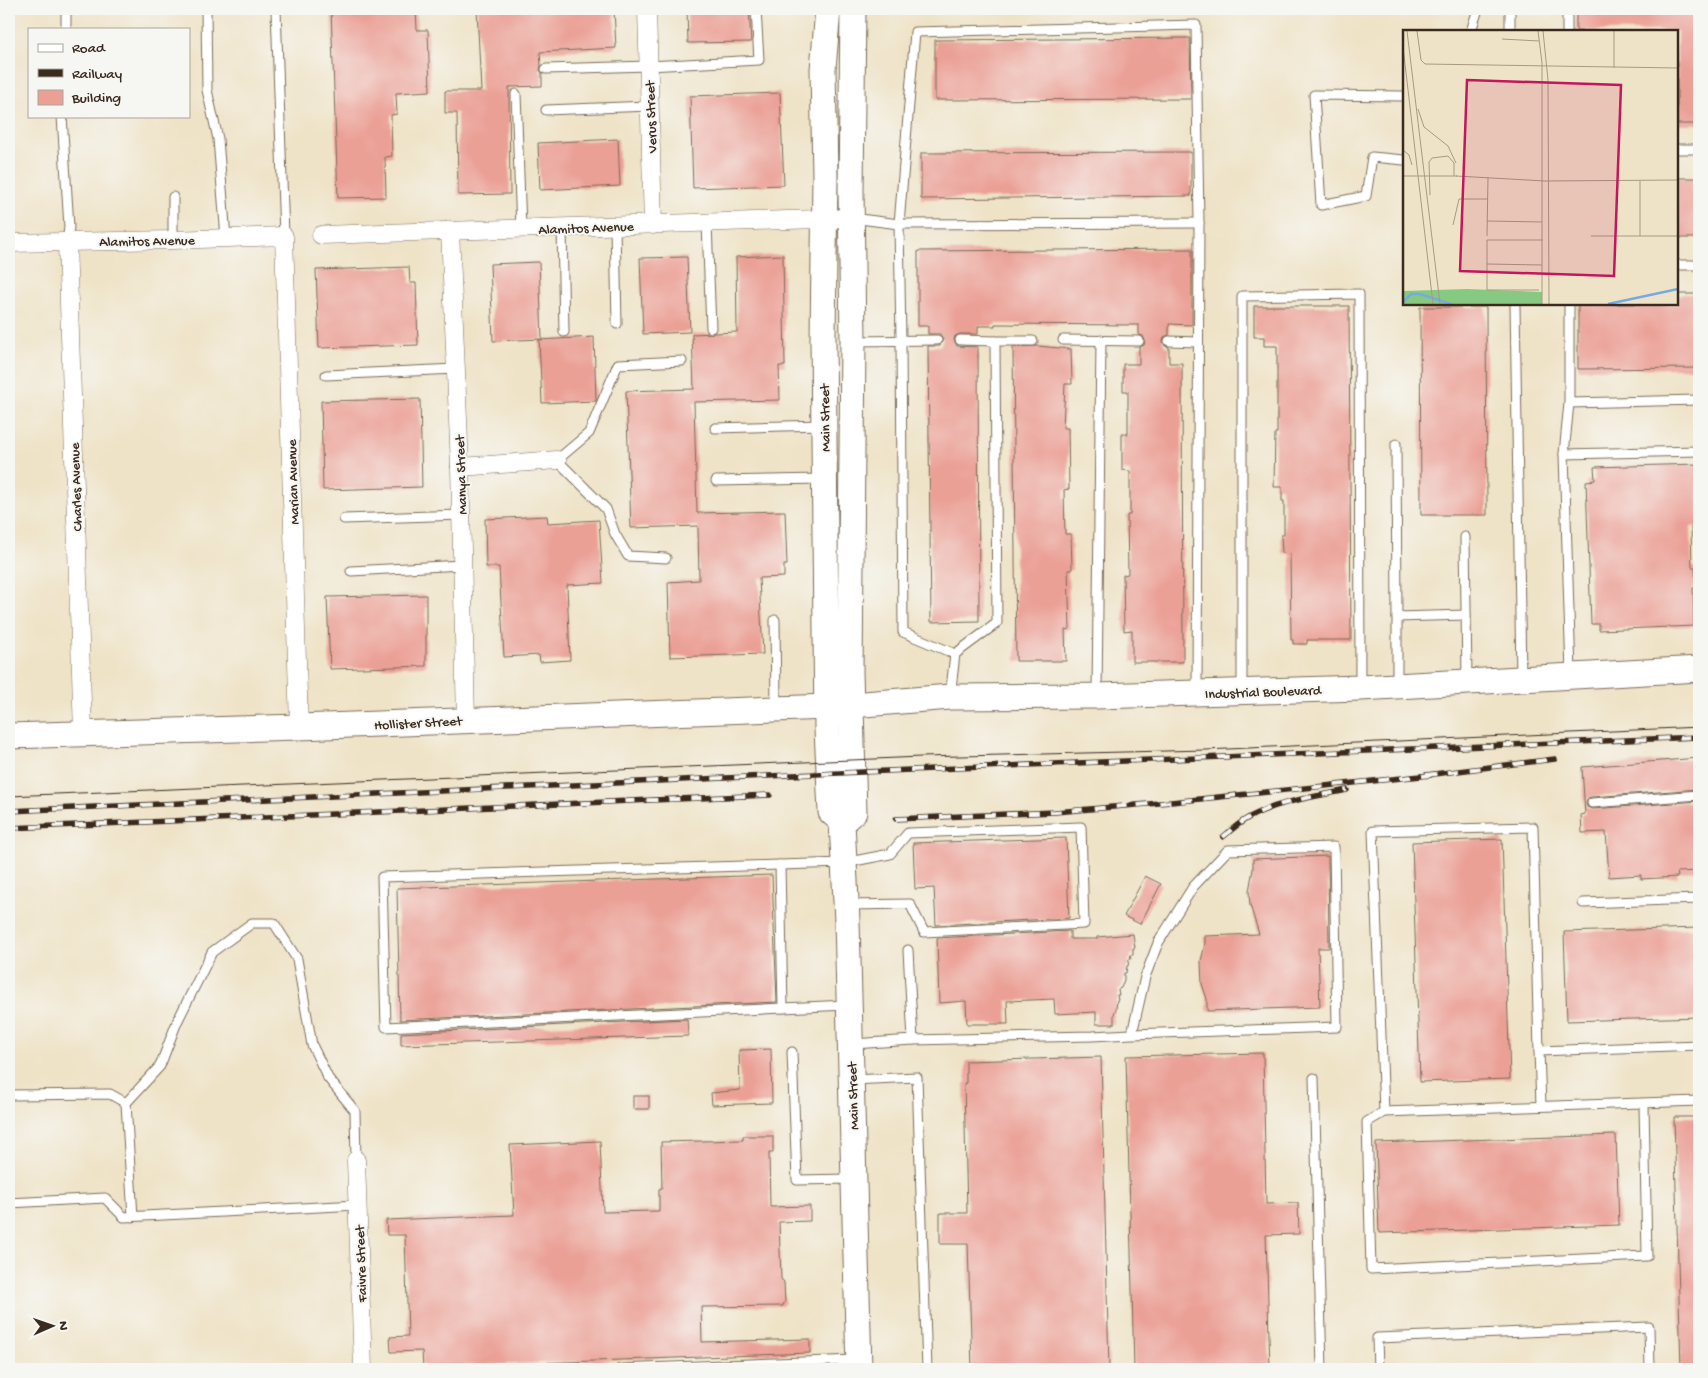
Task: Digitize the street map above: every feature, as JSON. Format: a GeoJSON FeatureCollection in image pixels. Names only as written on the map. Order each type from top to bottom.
{"type":"FeatureCollection","features":[{"type":"Feature","properties":{"kind":"main road","name":"Main Street"},"geometry":{"type":"LineString","coordinates":[[828,9],[823,69],[825,479],[839,706]]}},
{"type":"Feature","properties":{"kind":"main road","name":"Main Street"},"geometry":{"type":"LineString","coordinates":[[853,9],[851,516],[831,812],[842,822],[859,1365]]}},
{"type":"Feature","properties":{"kind":"main road","name":"Industrial Boulevard"},"geometry":{"type":"LineString","coordinates":[[839,706],[882,701],[950,697],[1097,696],[1360,688],[1699,669]]}},
{"type":"Feature","properties":{"kind":"main road","name":"Hollister Street"},"geometry":{"type":"LineString","coordinates":[[9,736],[299,728],[839,706]]}},
{"type":"Feature","properties":{"kind":"street","name":"Verus Street"},"geometry":{"type":"LineString","coordinates":[[647,9],[653,225]]}},
{"type":"Feature","properties":{"kind":"street","name":"Alamitos Avenue"},"geometry":{"type":"LineString","coordinates":[[321,235],[851,218]]}},
{"type":"Feature","properties":{"kind":"street","name":"Manya Street"},"geometry":{"type":"LineString","coordinates":[[450,230],[460,467],[466,720]]}},
{"type":"Feature","properties":{"kind":"street","name":"Alamitos Avenue"},"geometry":{"type":"LineString","coordinates":[[9,243],[284,236]]}},
{"type":"Feature","properties":{"kind":"street","name":"Marian Avenue"},"geometry":{"type":"LineString","coordinates":[[284,236],[299,728]]}},
{"type":"Feature","properties":{"kind":"street","name":"Charles Avenue"},"geometry":{"type":"LineString","coordinates":[[67,242],[83,733]]}},
{"type":"Feature","properties":{"kind":"street"},"geometry":{"type":"LineString","coordinates":[[460,467],[557,460]]}},
{"type":"Feature","properties":{"kind":"street","name":"Faivre Street"},"geometry":{"type":"LineString","coordinates":[[356,1160],[363,1369]]}},
{"type":"Feature","properties":{"kind":"lane"},"geometry":{"type":"LineString","coordinates":[[66,9],[66,28]]}},
{"type":"Feature","properties":{"kind":"lane"},"geometry":{"type":"LineString","coordinates":[[206,9],[208,90],[218,140],[226,238]]}},
{"type":"Feature","properties":{"kind":"lane"},"geometry":{"type":"LineString","coordinates":[[276,9],[284,236]]}},
{"type":"Feature","properties":{"kind":"lane"},"geometry":{"type":"LineString","coordinates":[[546,69],[759,60],[756,9]]}},
{"type":"Feature","properties":{"kind":"lane"},"geometry":{"type":"LineString","coordinates":[[1471,30],[1478,9]]}},
{"type":"Feature","properties":{"kind":"lane"},"geometry":{"type":"LineString","coordinates":[[1510,9],[1510,30]]}},
{"type":"Feature","properties":{"kind":"lane"},"geometry":{"type":"LineString","coordinates":[[1567,9],[1567,30]]}},
{"type":"Feature","properties":{"kind":"lane"},"geometry":{"type":"LineString","coordinates":[[955,654],[903,632],[902,340],[899,224],[915,32],[1196,25],[1199,223],[1197,693]]}},
{"type":"Feature","properties":{"kind":"lane"},"geometry":{"type":"LineString","coordinates":[[516,94],[521,229]]}},
{"type":"Feature","properties":{"kind":"lane"},"geometry":{"type":"LineString","coordinates":[[1403,96],[1314,95],[1321,205],[1366,196],[1372,157],[1403,160]]}},
{"type":"Feature","properties":{"kind":"lane"},"geometry":{"type":"LineString","coordinates":[[546,110],[650,106]]}},
{"type":"Feature","properties":{"kind":"lane"},"geometry":{"type":"LineString","coordinates":[[62,118],[69,227],[67,242]]}},
{"type":"Feature","properties":{"kind":"lane"},"geometry":{"type":"LineString","coordinates":[[1678,148],[1699,148]]}},
{"type":"Feature","properties":{"kind":"lane"},"geometry":{"type":"LineString","coordinates":[[173,196],[173,240]]}},
{"type":"Feature","properties":{"kind":"lane"},"geometry":{"type":"LineString","coordinates":[[851,218],[899,224],[1199,223]]}},
{"type":"Feature","properties":{"kind":"lane"},"geometry":{"type":"LineString","coordinates":[[708,223],[711,328]]}},
{"type":"Feature","properties":{"kind":"lane"},"geometry":{"type":"LineString","coordinates":[[615,226],[617,324]]}},
{"type":"Feature","properties":{"kind":"lane"},"geometry":{"type":"LineString","coordinates":[[562,227],[564,332]]}},
{"type":"Feature","properties":{"kind":"lane"},"geometry":{"type":"LineString","coordinates":[[1678,265],[1699,265]]}},
{"type":"Feature","properties":{"kind":"lane"},"geometry":{"type":"LineString","coordinates":[[1242,692],[1242,296],[1359,294],[1360,688]]}},
{"type":"Feature","properties":{"kind":"lane"},"geometry":{"type":"LineString","coordinates":[[1515,305],[1521,680]]}},
{"type":"Feature","properties":{"kind":"lane"},"geometry":{"type":"LineString","coordinates":[[1569,305],[1569,403],[1564,454],[1572,677]]}},
{"type":"Feature","properties":{"kind":"lane"},"geometry":{"type":"LineString","coordinates":[[853,341],[937,340]]}},
{"type":"Feature","properties":{"kind":"lane"},"geometry":{"type":"LineString","coordinates":[[960,340],[1033,341]]}},
{"type":"Feature","properties":{"kind":"lane"},"geometry":{"type":"LineString","coordinates":[[1063,340],[1139,340]]}},
{"type":"Feature","properties":{"kind":"lane"},"geometry":{"type":"LineString","coordinates":[[1097,696],[1100,340]]}},
{"type":"Feature","properties":{"kind":"lane"},"geometry":{"type":"LineString","coordinates":[[950,697],[955,654],[997,622],[995,341]]}},
{"type":"Feature","properties":{"kind":"lane"},"geometry":{"type":"LineString","coordinates":[[1169,341],[1198,342]]}},
{"type":"Feature","properties":{"kind":"lane"},"geometry":{"type":"LineString","coordinates":[[666,558],[628,556],[615,534],[606,509],[557,460],[589,433],[618,364],[682,361]]}},
{"type":"Feature","properties":{"kind":"lane"},"geometry":{"type":"LineString","coordinates":[[326,375],[456,369]]}},
{"type":"Feature","properties":{"kind":"lane"},"geometry":{"type":"LineString","coordinates":[[1569,403],[1699,400]]}},
{"type":"Feature","properties":{"kind":"lane"},"geometry":{"type":"LineString","coordinates":[[715,428],[825,425]]}},
{"type":"Feature","properties":{"kind":"lane"},"geometry":{"type":"LineString","coordinates":[[1396,444],[1397,686]]}},
{"type":"Feature","properties":{"kind":"lane"},"geometry":{"type":"LineString","coordinates":[[1564,454],[1699,450]]}},
{"type":"Feature","properties":{"kind":"lane"},"geometry":{"type":"LineString","coordinates":[[716,481],[825,479]]}},
{"type":"Feature","properties":{"kind":"lane"},"geometry":{"type":"LineString","coordinates":[[344,519],[461,515]]}},
{"type":"Feature","properties":{"kind":"lane"},"geometry":{"type":"LineString","coordinates":[[1465,537],[1467,683]]}},
{"type":"Feature","properties":{"kind":"lane"},"geometry":{"type":"LineString","coordinates":[[350,571],[462,565]]}},
{"type":"Feature","properties":{"kind":"lane"},"geometry":{"type":"LineString","coordinates":[[1397,617],[1466,615]]}},
{"type":"Feature","properties":{"kind":"lane"},"geometry":{"type":"LineString","coordinates":[[775,620],[776,708]]}},
{"type":"Feature","properties":{"kind":"lane"},"geometry":{"type":"LineString","coordinates":[[1592,802],[1699,795]]}},
{"type":"Feature","properties":{"kind":"lane"},"geometry":{"type":"LineString","coordinates":[[846,905],[910,904],[924,932],[1084,924],[1081,827],[908,833],[890,854],[844,863],[382,877],[386,1027],[849,1005]]}},
{"type":"Feature","properties":{"kind":"lane"},"geometry":{"type":"LineString","coordinates":[[1384,1112],[1373,831],[1534,827],[1541,1106]]}},
{"type":"Feature","properties":{"kind":"lane"},"geometry":{"type":"LineString","coordinates":[[850,1044],[913,1040],[1132,1034],[1337,1026],[1334,848],[1228,850],[1193,887],[1158,943],[1145,977],[1132,1034]]}},
{"type":"Feature","properties":{"kind":"lane"},"geometry":{"type":"LineString","coordinates":[[780,865],[783,1008]]}},
{"type":"Feature","properties":{"kind":"lane"},"geometry":{"type":"LineString","coordinates":[[1584,902],[1699,899]]}},
{"type":"Feature","properties":{"kind":"lane"},"geometry":{"type":"LineString","coordinates":[[133,1217],[126,1103],[160,1066],[177,1022],[212,952],[252,924],[274,923],[297,959],[312,1045],[328,1078],[355,1111],[356,1160]]}},
{"type":"Feature","properties":{"kind":"lane"},"geometry":{"type":"LineString","coordinates":[[908,950],[913,1040]]}},
{"type":"Feature","properties":{"kind":"lane"},"geometry":{"type":"LineString","coordinates":[[1539,1051],[1699,1045]]}},
{"type":"Feature","properties":{"kind":"lane"},"geometry":{"type":"LineString","coordinates":[[792,1052],[797,1180],[854,1179]]}},
{"type":"Feature","properties":{"kind":"lane"},"geometry":{"type":"LineString","coordinates":[[851,1080],[916,1077],[928,1369]]}},
{"type":"Feature","properties":{"kind":"lane"},"geometry":{"type":"LineString","coordinates":[[1314,1078],[1322,1369]]}},
{"type":"Feature","properties":{"kind":"lane"},"geometry":{"type":"LineString","coordinates":[[9,1095],[110,1094],[126,1103]]}},
{"type":"Feature","properties":{"kind":"lane"},"geometry":{"type":"LineString","coordinates":[[1644,1104],[1647,1256],[1371,1269],[1367,1122],[1384,1112],[1699,1101]]}},
{"type":"Feature","properties":{"kind":"lane"},"geometry":{"type":"LineString","coordinates":[[9,1203],[105,1198],[124,1217],[358,1205]]}},
{"type":"Feature","properties":{"kind":"lane"},"geometry":{"type":"LineString","coordinates":[[1378,1369],[1377,1338],[1649,1327],[1650,1369]]}},
{"type":"Feature","properties":{"kind":"lane"},"geometry":{"type":"LineString","coordinates":[[620,1369],[859,1365]]}},
{"type":"Feature","properties":{"kind":"building"},"geometry":{"type":"Polygon","coordinates":[[[331,9],[416,9],[417,30],[428,30],[430,91],[396,93],[397,114],[391,115],[392,156],[385,157],[386,197],[338,198],[331,9]]]}},
{"type":"Feature","properties":{"kind":"building"},"geometry":{"type":"Polygon","coordinates":[[[477,9],[614,9],[616,48],[540,52],[542,86],[509,87],[510,194],[458,195],[457,113],[445,113],[445,91],[481,91],[477,9]]]}},
{"type":"Feature","properties":{"kind":"building"},"geometry":{"type":"Polygon","coordinates":[[[687,9],[749,9],[751,42],[688,43],[687,9]]]}},
{"type":"Feature","properties":{"kind":"building"},"geometry":{"type":"Polygon","coordinates":[[[1576,9],[1699,9],[1699,124],[1678,124],[1678,30],[1576,30],[1576,9]]]}},
{"type":"Feature","properties":{"kind":"building"},"geometry":{"type":"Polygon","coordinates":[[[1190,38],[1191,99],[935,100],[935,40],[1190,38]]]}},
{"type":"Feature","properties":{"kind":"building"},"geometry":{"type":"Polygon","coordinates":[[[780,93],[784,185],[693,188],[690,96],[780,93]]]}},
{"type":"Feature","properties":{"kind":"building"},"geometry":{"type":"Polygon","coordinates":[[[618,139],[620,186],[540,190],[538,143],[618,139]]]}},
{"type":"Feature","properties":{"kind":"building"},"geometry":{"type":"Polygon","coordinates":[[[1191,152],[1191,196],[921,199],[921,153],[1191,152]]]}},
{"type":"Feature","properties":{"kind":"building"},"geometry":{"type":"Polygon","coordinates":[[[1678,178],[1699,178],[1699,238],[1678,238],[1678,178]]]}},
{"type":"Feature","properties":{"kind":"building"},"geometry":{"type":"Polygon","coordinates":[[[1192,249],[1192,325],[1169,324],[1169,335],[1164,337],[1163,341],[1165,346],[1169,347],[1169,363],[1182,363],[1183,662],[1132,662],[1132,630],[1124,631],[1123,575],[1128,574],[1127,515],[1130,515],[1130,471],[1122,470],[1122,434],[1128,434],[1128,391],[1123,391],[1123,364],[1139,364],[1139,347],[1144,345],[1145,341],[1143,336],[1139,335],[1139,325],[995,324],[995,326],[978,326],[978,334],[960,334],[955,336],[954,340],[957,346],[978,347],[979,621],[931,622],[928,346],[940,346],[943,339],[940,334],[928,334],[928,326],[918,326],[918,251],[1192,249]]]}},
{"type":"Feature","properties":{"kind":"building"},"geometry":{"type":"Polygon","coordinates":[[[783,255],[785,366],[779,366],[780,400],[694,402],[697,513],[785,511],[787,565],[784,565],[784,577],[759,578],[763,654],[670,657],[668,582],[699,580],[698,526],[631,528],[626,391],[694,389],[692,334],[737,332],[736,257],[783,255]]]}},
{"type":"Feature","properties":{"kind":"building"},"geometry":{"type":"Polygon","coordinates":[[[687,257],[690,332],[643,334],[640,258],[687,257]]]}},
{"type":"Feature","properties":{"kind":"building"},"geometry":{"type":"Polygon","coordinates":[[[539,262],[542,339],[493,341],[490,264],[539,262]]]}},
{"type":"Feature","properties":{"kind":"building"},"geometry":{"type":"Polygon","coordinates":[[[409,267],[410,283],[416,283],[418,345],[319,348],[316,270],[409,267]]]}},
{"type":"Feature","properties":{"kind":"building"},"geometry":{"type":"Polygon","coordinates":[[[1678,294],[1699,294],[1699,368],[1578,369],[1578,305],[1678,305],[1678,294]]]}},
{"type":"Feature","properties":{"kind":"building"},"geometry":{"type":"Polygon","coordinates":[[[1254,306],[1349,306],[1351,640],[1307,640],[1307,644],[1293,644],[1293,640],[1291,640],[1290,554],[1282,553],[1281,535],[1284,535],[1284,501],[1282,501],[1282,487],[1274,487],[1275,433],[1277,433],[1277,346],[1264,346],[1264,337],[1254,337],[1254,306]]]}},
{"type":"Feature","properties":{"kind":"building"},"geometry":{"type":"Polygon","coordinates":[[[1420,307],[1486,307],[1487,515],[1421,515],[1420,307]]]}},
{"type":"Feature","properties":{"kind":"building"},"geometry":{"type":"Polygon","coordinates":[[[594,337],[596,401],[542,403],[539,340],[594,337]]]}},
{"type":"Feature","properties":{"kind":"building"},"geometry":{"type":"Polygon","coordinates":[[[1037,346],[1071,349],[1072,384],[1065,384],[1063,428],[1068,428],[1069,489],[1064,490],[1065,534],[1071,534],[1072,570],[1068,570],[1070,629],[1065,630],[1066,661],[1016,661],[1013,347],[1037,346]]]}},
{"type":"Feature","properties":{"kind":"building"},"geometry":{"type":"Polygon","coordinates":[[[420,399],[422,487],[323,490],[321,401],[420,399]]]}},
{"type":"Feature","properties":{"kind":"building"},"geometry":{"type":"Polygon","coordinates":[[[1699,464],[1699,526],[1691,527],[1692,567],[1695,567],[1696,588],[1693,588],[1694,626],[1599,630],[1599,624],[1591,624],[1586,481],[1595,480],[1594,467],[1699,464]]]}},
{"type":"Feature","properties":{"kind":"building"},"geometry":{"type":"Polygon","coordinates":[[[547,516],[548,523],[599,520],[603,583],[567,585],[570,660],[540,662],[539,655],[504,657],[499,567],[486,567],[485,519],[547,516]]]}},
{"type":"Feature","properties":{"kind":"building"},"geometry":{"type":"Polygon","coordinates":[[[426,595],[426,666],[330,669],[327,597],[426,595]]]}},
{"type":"Feature","properties":{"kind":"building"},"geometry":{"type":"Polygon","coordinates":[[[1699,758],[1699,789],[1592,797],[1588,798],[1586,803],[1587,807],[1592,809],[1699,801],[1699,871],[1677,872],[1678,877],[1641,879],[1641,875],[1609,877],[1606,832],[1582,833],[1581,815],[1585,814],[1582,767],[1699,758]]]}},
{"type":"Feature","properties":{"kind":"building"},"geometry":{"type":"Polygon","coordinates":[[[1066,838],[1069,918],[936,925],[934,888],[915,889],[913,843],[1066,838]]]}},
{"type":"Feature","properties":{"kind":"building"},"geometry":{"type":"Polygon","coordinates":[[[1502,839],[1510,1079],[1420,1082],[1412,842],[1502,839]]]}},
{"type":"Feature","properties":{"kind":"building"},"geometry":{"type":"Polygon","coordinates":[[[1328,856],[1329,948],[1318,948],[1320,1007],[1207,1011],[1207,999],[1202,984],[1201,961],[1205,936],[1259,934],[1250,905],[1249,891],[1253,859],[1328,856]]]}},
{"type":"Feature","properties":{"kind":"building"},"geometry":{"type":"Polygon","coordinates":[[[772,875],[777,1002],[400,1020],[397,888],[772,875]]]}},
{"type":"Feature","properties":{"kind":"building"},"geometry":{"type":"Polygon","coordinates":[[[1145,876],[1161,884],[1140,924],[1124,916],[1145,876]]]}},
{"type":"Feature","properties":{"kind":"building"},"geometry":{"type":"Polygon","coordinates":[[[1699,928],[1699,1017],[1567,1021],[1564,932],[1699,928]]]}},
{"type":"Feature","properties":{"kind":"building"},"geometry":{"type":"Polygon","coordinates":[[[1070,931],[1070,939],[1097,939],[1097,937],[1133,934],[1135,948],[1133,948],[1133,955],[1130,955],[1131,959],[1129,959],[1126,973],[1124,973],[1121,988],[1118,989],[1119,995],[1117,995],[1118,1000],[1114,1014],[1114,1024],[1096,1024],[1096,1012],[1055,1014],[1054,999],[1007,1001],[1008,1024],[967,1024],[966,1001],[939,1003],[937,938],[1070,931]]]}},
{"type":"Feature","properties":{"kind":"building"},"geometry":{"type":"Polygon","coordinates":[[[687,1019],[688,1036],[401,1045],[401,1033],[687,1019]]]}},
{"type":"Feature","properties":{"kind":"building"},"geometry":{"type":"Polygon","coordinates":[[[771,1049],[772,1103],[712,1105],[711,1093],[740,1090],[739,1050],[771,1049]]]}},
{"type":"Feature","properties":{"kind":"building"},"geometry":{"type":"Polygon","coordinates":[[[1263,1053],[1266,1204],[1298,1203],[1299,1234],[1266,1235],[1270,1369],[1134,1369],[1126,1056],[1263,1053]]]}},
{"type":"Feature","properties":{"kind":"building"},"geometry":{"type":"Polygon","coordinates":[[[1101,1057],[1109,1369],[972,1369],[968,1244],[940,1244],[940,1213],[967,1213],[964,1083],[966,1083],[966,1061],[1101,1057]]]}},
{"type":"Feature","properties":{"kind":"building"},"geometry":{"type":"Polygon","coordinates":[[[633,1096],[649,1096],[649,1109],[633,1109],[633,1096]]]}},
{"type":"Feature","properties":{"kind":"building"},"geometry":{"type":"Polygon","coordinates":[[[1674,1117],[1699,1117],[1699,1369],[1681,1369],[1674,1117]]]}},
{"type":"Feature","properties":{"kind":"building"},"geometry":{"type":"Polygon","coordinates":[[[1616,1135],[1619,1225],[1379,1233],[1376,1143],[1616,1135]]]}},
{"type":"Feature","properties":{"kind":"building"},"geometry":{"type":"Polygon","coordinates":[[[743,1136],[773,1136],[773,1153],[769,1153],[770,1207],[810,1206],[810,1221],[779,1222],[781,1279],[784,1282],[785,1303],[783,1306],[701,1307],[702,1342],[810,1339],[810,1353],[458,1366],[458,1369],[423,1369],[422,1351],[391,1352],[390,1337],[408,1336],[405,1235],[387,1235],[386,1220],[514,1215],[510,1145],[600,1141],[603,1212],[659,1211],[659,1189],[662,1188],[661,1142],[743,1140],[743,1136]]]}},
{"type":"Feature","properties":{"kind":"tram line"},"geometry":{"type":"LineString","coordinates":[[9,796],[921,757],[1206,750],[1699,727]]}},
{"type":"Feature","properties":{"kind":"railway"},"geometry":{"type":"LineString","coordinates":[[9,811],[768,776],[1699,737]]}},
{"type":"Feature","properties":{"kind":"railway"},"geometry":{"type":"LineString","coordinates":[[1426,775],[1555,759]]}},
{"type":"Feature","properties":{"kind":"railway"},"geometry":{"type":"LineString","coordinates":[[896,819],[1055,812],[1431,775]]}},
{"type":"Feature","properties":{"kind":"railway"},"geometry":{"type":"LineString","coordinates":[[1223,837],[1245,820],[1271,807],[1347,790]]}},
{"type":"Feature","properties":{"kind":"railway"},"geometry":{"type":"LineString","coordinates":[[9,828],[770,795]]}}]}
